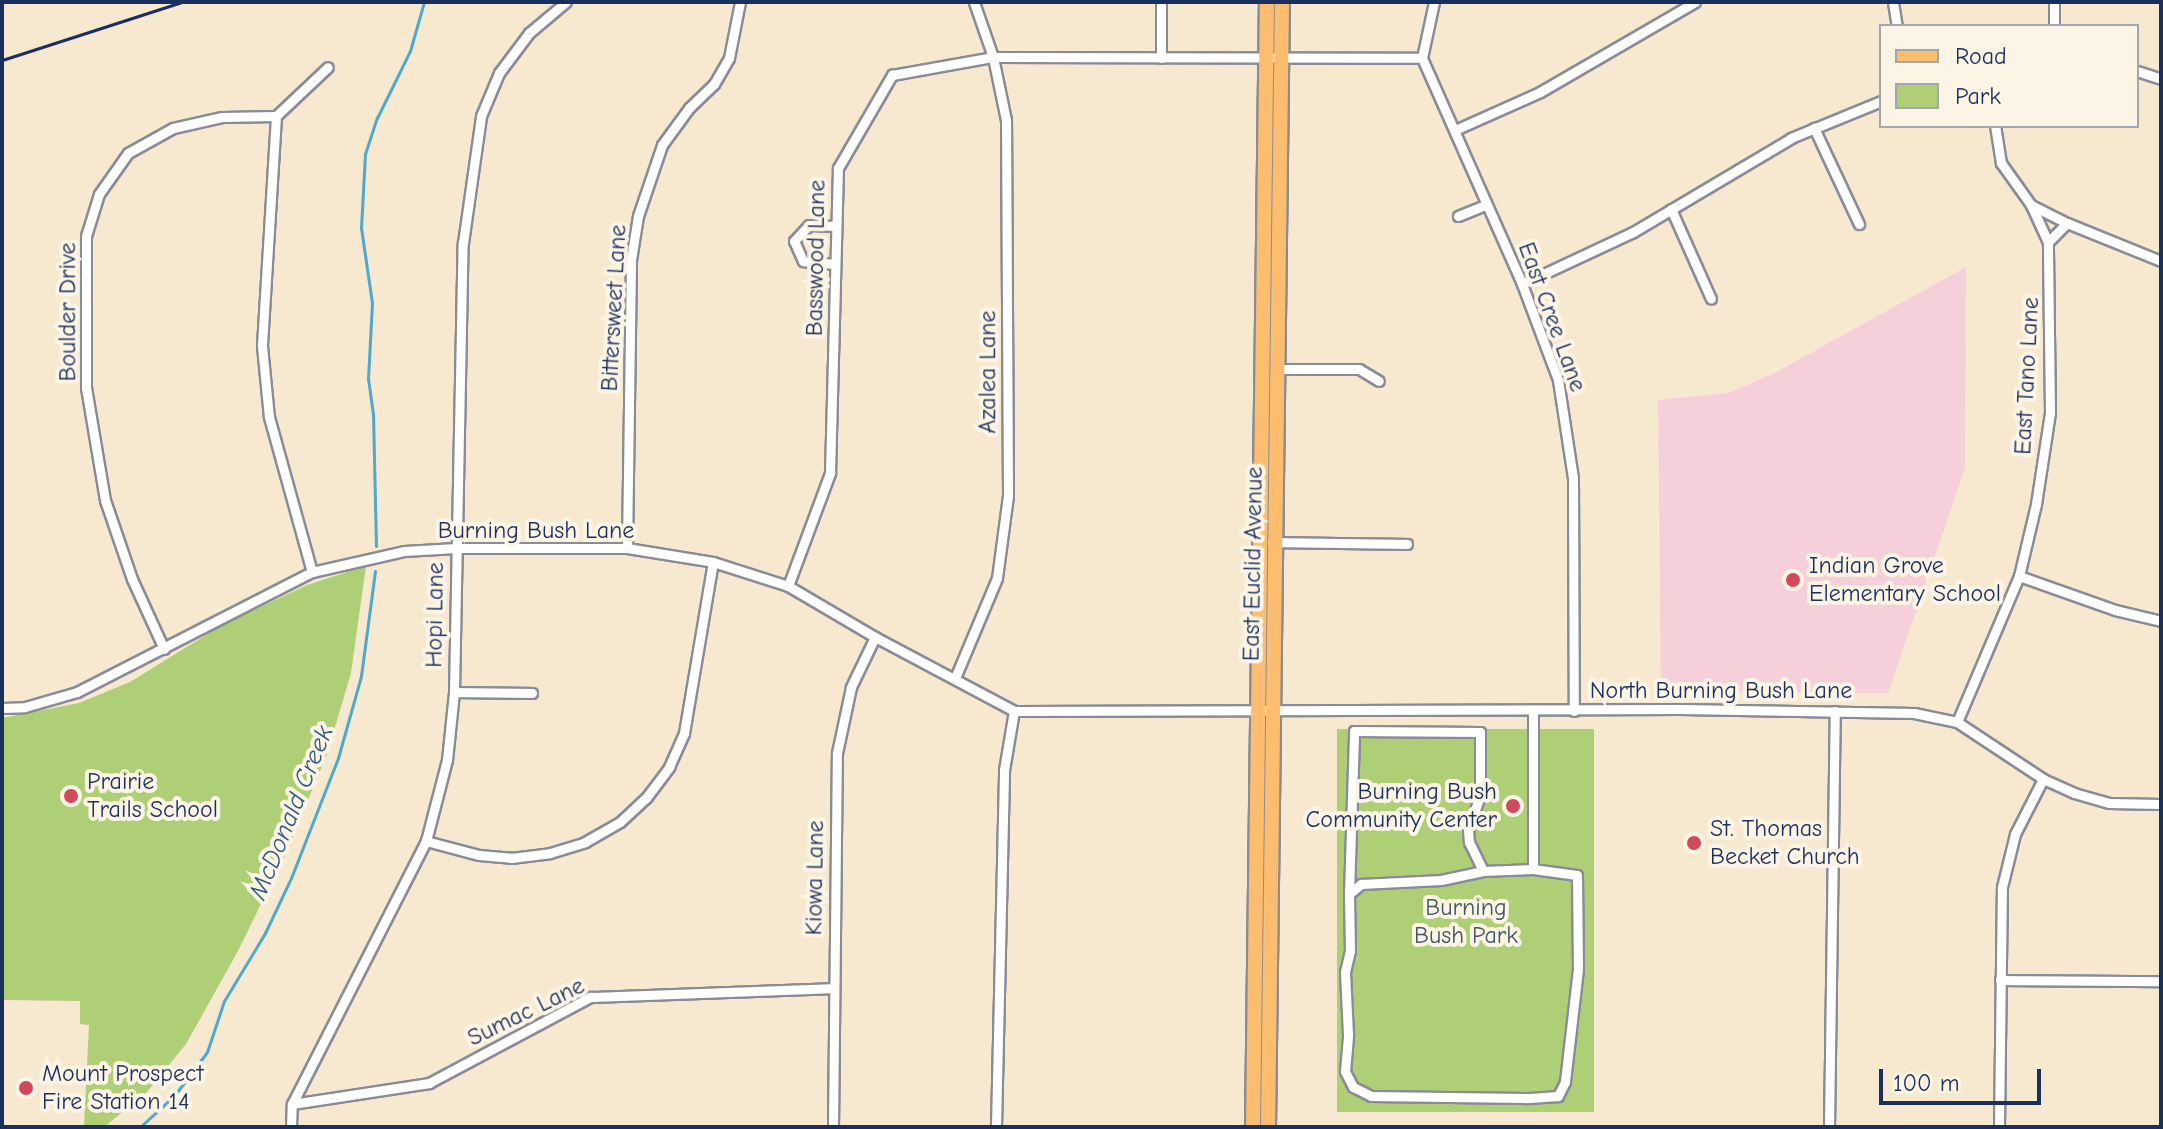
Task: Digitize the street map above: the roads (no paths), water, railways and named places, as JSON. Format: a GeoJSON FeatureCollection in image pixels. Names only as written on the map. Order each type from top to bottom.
{"type":"FeatureCollection","features":[{"type":"Feature","properties":{"kind":"main road","name":"East Euclid Avenue"},"geometry":{"type":"LineString","coordinates":[[1267,2],[1274,58]]}},
{"type":"Feature","properties":{"kind":"main road","name":"East Euclid Avenue"},"geometry":{"type":"LineString","coordinates":[[1268,1127],[1266,710],[1274,58],[1282,2]]}},
{"type":"Feature","properties":{"kind":"main road","name":"East Euclid Avenue"},"geometry":{"type":"LineString","coordinates":[[1253,1127],[1266,710]]}},
{"type":"Feature","properties":{"kind":"street","name":"Hopi Lane"},"geometry":{"type":"LineString","coordinates":[[291,1127],[292,1104],[426,841],[447,760],[454,692],[463,243],[481,116],[499,73],[529,33],[566,2]]}},
{"type":"Feature","properties":{"kind":"street","name":"Bittersweet Lane"},"geometry":{"type":"LineString","coordinates":[[627,548],[631,260],[638,216],[662,145],[689,108],[714,84],[729,58],[740,2]]}},
{"type":"Feature","properties":{"kind":"street","name":"Azalea Lane"},"geometry":{"type":"LineString","coordinates":[[955,678],[997,578],[1008,496],[1006,120],[993,57],[974,2]]}},
{"type":"Feature","properties":{"kind":"street"},"geometry":{"type":"LineString","coordinates":[[1161,2],[1161,58]]}},
{"type":"Feature","properties":{"kind":"street"},"geometry":{"type":"LineString","coordinates":[[1422,58],[1434,2]]}},
{"type":"Feature","properties":{"kind":"street"},"geometry":{"type":"LineString","coordinates":[[1455,130],[1540,92],[1695,2]]}},
{"type":"Feature","properties":{"kind":"street"},"geometry":{"type":"LineString","coordinates":[[1893,2],[1897,24]]}},
{"type":"Feature","properties":{"kind":"street"},"geometry":{"type":"LineString","coordinates":[[2054,2],[2054,24]]}},
{"type":"Feature","properties":{"kind":"street","name":"Basswood Lane"},"geometry":{"type":"LineString","coordinates":[[788,586],[830,473],[838,168],[892,75],[993,57],[1422,58]]}},
{"type":"Feature","properties":{"kind":"street","name":"East Cree Lane"},"geometry":{"type":"LineString","coordinates":[[1422,58],[1522,284],[1558,380],[1573,478],[1574,711]]}},
{"type":"Feature","properties":{"kind":"street"},"geometry":{"type":"LineString","coordinates":[[312,572],[269,417],[262,346],[276,116],[328,67]]}},
{"type":"Feature","properties":{"kind":"street"},"geometry":{"type":"LineString","coordinates":[[2139,72],[2161,79]]}},
{"type":"Feature","properties":{"kind":"street"},"geometry":{"type":"LineString","coordinates":[[1522,284],[1633,232],[1814,128],[1879,102]]}},
{"type":"Feature","properties":{"kind":"street","name":"Boulder Drive"},"geometry":{"type":"LineString","coordinates":[[164,649],[132,579],[105,500],[86,388],[86,236],[99,194],[128,153],[173,128],[222,117],[276,116]]}},
{"type":"Feature","properties":{"kind":"street"},"geometry":{"type":"LineString","coordinates":[[1814,128],[1859,224]]}},
{"type":"Feature","properties":{"kind":"street","name":"East Tano Lane"},"geometry":{"type":"LineString","coordinates":[[1957,722],[2019,576],[2036,504],[2050,413],[2048,242],[2031,205],[2001,163],[1995,128]]}},
{"type":"Feature","properties":{"kind":"street"},"geometry":{"type":"LineString","coordinates":[[1458,216],[1487,204]]}},
{"type":"Feature","properties":{"kind":"street"},"geometry":{"type":"LineString","coordinates":[[2031,205],[2161,261]]}},
{"type":"Feature","properties":{"kind":"street"},"geometry":{"type":"LineString","coordinates":[[1671,209],[1711,299]]}},
{"type":"Feature","properties":{"kind":"street"},"geometry":{"type":"LineString","coordinates":[[2048,242],[2067,223]]}},
{"type":"Feature","properties":{"kind":"street"},"geometry":{"type":"LineString","coordinates":[[835,264],[803,261],[794,241],[809,225],[836,226]]}},
{"type":"Feature","properties":{"kind":"street"},"geometry":{"type":"LineString","coordinates":[[1271,369],[1359,369],[1379,381]]}},
{"type":"Feature","properties":{"kind":"street"},"geometry":{"type":"LineString","coordinates":[[1268,542],[1407,544]]}},
{"type":"Feature","properties":{"kind":"street","name":"Burning Bush Lane"},"geometry":{"type":"LineString","coordinates":[[2,708],[25,707],[77,692],[312,572],[404,551],[627,548],[713,562],[788,586],[875,637],[1014,711],[1266,710]]}},
{"type":"Feature","properties":{"kind":"street"},"geometry":{"type":"LineString","coordinates":[[426,841],[479,855],[511,858],[550,853],[585,842],[620,822],[646,798],[669,767],[684,733],[713,562]]}},
{"type":"Feature","properties":{"kind":"street"},"geometry":{"type":"LineString","coordinates":[[2019,576],[2115,610],[2161,621]]}},
{"type":"Feature","properties":{"kind":"street","name":"Kiowa Lane"},"geometry":{"type":"LineString","coordinates":[[833,1127],[837,753],[851,687],[875,637]]}},
{"type":"Feature","properties":{"kind":"street"},"geometry":{"type":"LineString","coordinates":[[454,692],[532,693]]}},
{"type":"Feature","properties":{"kind":"street","name":"North Burning Bush Lane"},"geometry":{"type":"LineString","coordinates":[[1266,710],[1914,713],[1957,722],[2043,779],[2109,803],[2161,804]]}},
{"type":"Feature","properties":{"kind":"street"},"geometry":{"type":"LineString","coordinates":[[996,1127],[1004,770],[1014,711]]}},
{"type":"Feature","properties":{"kind":"street"},"geometry":{"type":"LineString","coordinates":[[1533,711],[1533,869]]}},
{"type":"Feature","properties":{"kind":"street"},"geometry":{"type":"LineString","coordinates":[[1829,1127],[1835,711]]}},
{"type":"Feature","properties":{"kind":"street"},"geometry":{"type":"LineString","coordinates":[[1349,894],[1361,884],[1441,880],[1483,871],[1533,869],[1577,875],[1578,969],[1565,1082],[1558,1096],[1371,1096],[1353,1087],[1345,1071],[1348,1034],[1345,972],[1350,951],[1349,894],[1354,731],[1480,732],[1480,796],[1468,829],[1469,842],[1483,871]]}},
{"type":"Feature","properties":{"kind":"street"},"geometry":{"type":"LineString","coordinates":[[1999,1127],[2000,980],[2005,870],[2015,834],[2043,779]]}},
{"type":"Feature","properties":{"kind":"street"},"geometry":{"type":"LineString","coordinates":[[2000,980],[2161,981]]}},
{"type":"Feature","properties":{"kind":"street","name":"Sumac Lane"},"geometry":{"type":"LineString","coordinates":[[292,1104],[429,1083],[590,997],[833,988]]}},
{"type":"Feature","properties":{"kind":"waterway","name":"McDonald Creek"},"geometry":{"type":"LineString","coordinates":[[376,546],[373,414],[368,379],[372,303],[361,228],[365,154],[377,118],[410,51],[424,2]]}},
{"type":"Feature","properties":{"kind":"waterway","name":"McDonald Creek"},"geometry":{"type":"LineString","coordinates":[[140,1127],[174,1096],[207,1052],[224,1001],[265,933],[291,878],[338,758],[361,676],[375,571]]}},
{"type":"Feature","properties":{"kind":"railway"},"geometry":{"type":"LineString","coordinates":[[2,60],[182,2]]}},
{"type":"Feature","properties":{"kind":"place","name":"Indian Grove Elementary School"},"geometry":{"type":"Point","coordinates":[1793,580]}},
{"type":"Feature","properties":{"kind":"place","name":"Prairie Trails School"},"geometry":{"type":"Point","coordinates":[71,796]}},
{"type":"Feature","properties":{"kind":"place","name":"Burning Bush Community Center"},"geometry":{"type":"Point","coordinates":[1513,806]}},
{"type":"Feature","properties":{"kind":"place","name":"St. Thomas Becket Church"},"geometry":{"type":"Point","coordinates":[1694,843]}},
{"type":"Feature","properties":{"kind":"place","name":"Mount Prospect Fire Station 14"},"geometry":{"type":"Point","coordinates":[26,1088]}},
{"type":"Feature","properties":{"kind":"park label","name":"Burning Bush Park"},"geometry":{"type":"Point","coordinates":[1466,922]}}]}
